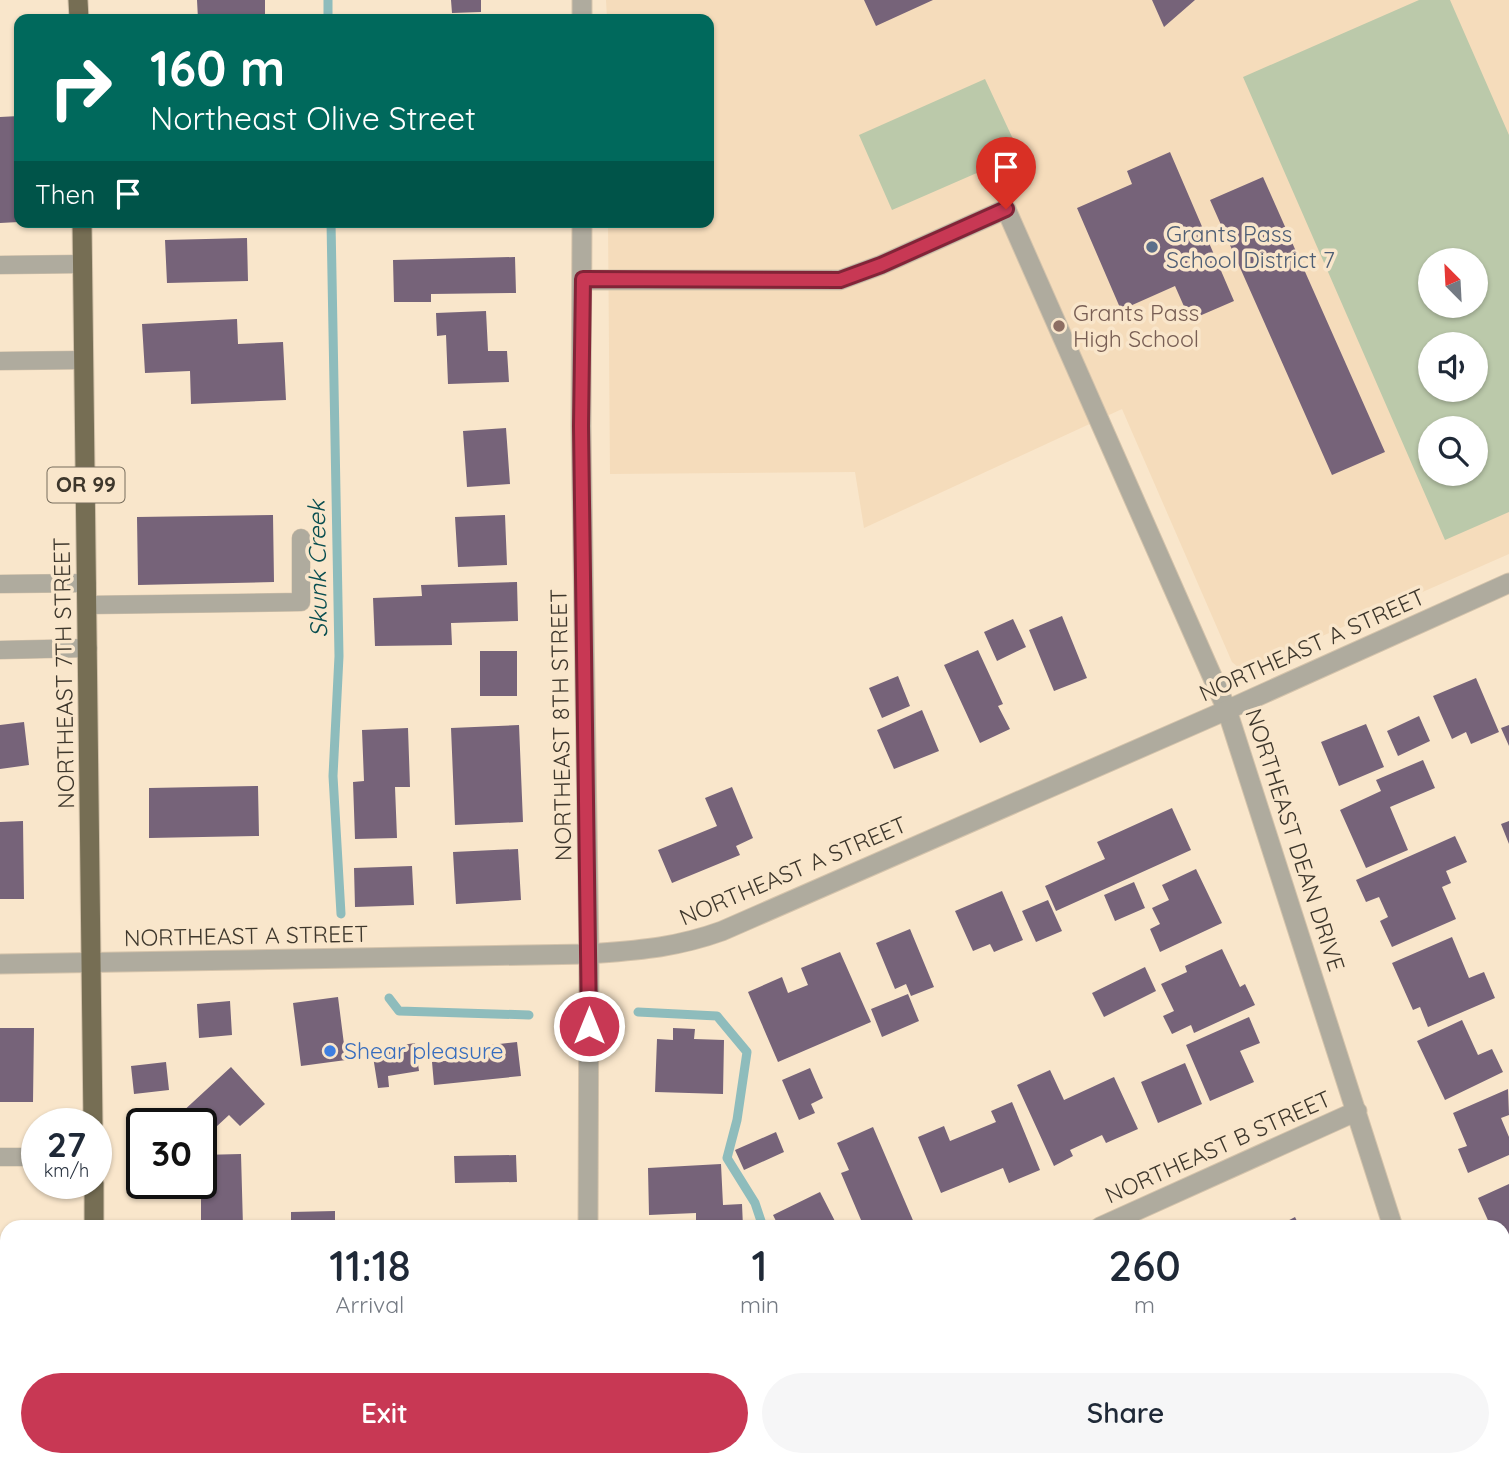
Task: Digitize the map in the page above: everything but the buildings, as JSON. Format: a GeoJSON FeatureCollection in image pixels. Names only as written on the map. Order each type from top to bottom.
{"type":"FeatureCollection","features":[{"type":"Feature","properties":{"kind":"highway","name":"NORTHEAST 7TH STREET"},"geometry":{"type":"LineString","coordinates":[[82,228],[93,1108]]}},
{"type":"Feature","properties":{"kind":"highway"},"geometry":{"type":"LineString","coordinates":[[94,1199],[94,1220]]}},
{"type":"Feature","properties":{"kind":"street","name":"NORTHEAST DEAN DRIVE"},"geometry":{"type":"LineString","coordinates":[[583,279],[840,280],[881,265],[1006,209],[1227,710],[1391,1220]]}},
{"type":"Feature","properties":{"kind":"street","name":"NORTHEAST 8TH STREET"},"geometry":{"type":"LineString","coordinates":[[582,228],[581,426],[589,954],[588,1220]]}},
{"type":"Feature","properties":{"kind":"street","name":"NORTHEAST A STREET"},"geometry":{"type":"LineString","coordinates":[[0,964],[589,954],[658,949],[690,943],[1227,710],[1509,583]]}},
{"type":"Feature","properties":{"kind":"street","name":"NORTHEAST B STREET"},"geometry":{"type":"LineString","coordinates":[[1116,1220],[1357,1111]]}},
{"type":"Feature","properties":{"kind":"lane"},"geometry":{"type":"LineString","coordinates":[[0,265],[82,264]]}},
{"type":"Feature","properties":{"kind":"lane"},"geometry":{"type":"LineString","coordinates":[[0,361],[84,360]]}},
{"type":"Feature","properties":{"kind":"lane"},"geometry":{"type":"LineString","coordinates":[[87,605],[302,602],[300,538]]}},
{"type":"Feature","properties":{"kind":"lane"},"geometry":{"type":"LineString","coordinates":[[0,584],[87,583]]}},
{"type":"Feature","properties":{"kind":"lane"},"geometry":{"type":"LineString","coordinates":[[0,650],[88,648]]}},
{"type":"Feature","properties":{"kind":"lane"},"geometry":{"type":"LineString","coordinates":[[0,1157],[21,1157]]}},
{"type":"Feature","properties":{"kind":"shaded area","name":"Grants Pass High School"},"geometry":{"type":"Polygon","coordinates":[[[606,0],[1509,0],[1509,554],[1247,669],[1239,668],[1232,662],[1122,409],[864,528],[855,472],[610,474],[608,228],[714,228],[714,14],[607,14],[606,0]]]}},
{"type":"Feature","properties":{"kind":"green space"},"geometry":{"type":"Polygon","coordinates":[[[1419,0],[1450,0],[1509,135],[1509,512],[1445,540],[1421,486],[1488,486],[1488,416],[1418,416],[1418,478],[1243,77],[1419,0]]]}},
{"type":"Feature","properties":{"kind":"green space"},"geometry":{"type":"Polygon","coordinates":[[[985,79],[1020,154],[892,210],[859,135],[985,79]]]}},
{"type":"Feature","properties":{"kind":"waterway","name":"Skunk Creek"},"geometry":{"type":"LineString","coordinates":[[328,0],[328,14]]}},
{"type":"Feature","properties":{"kind":"waterway","name":"Skunk Creek"},"geometry":{"type":"LineString","coordinates":[[331,228],[339,656],[333,776],[341,914]]}},
{"type":"Feature","properties":{"kind":"waterway","name":"Skunk Creek"},"geometry":{"type":"LineString","coordinates":[[389,998],[399,1011],[529,1015]]}},
{"type":"Feature","properties":{"kind":"waterway","name":"Skunk Creek"},"geometry":{"type":"LineString","coordinates":[[638,1012],[717,1016],[747,1052],[737,1120],[727,1158],[755,1203],[761,1220]]}},
{"type":"Feature","properties":{"kind":"place","name":"Grants Pass School District 7"},"geometry":{"type":"Point","coordinates":[1152,247]}},
{"type":"Feature","properties":{"kind":"place","name":"Grants Pass High School"},"geometry":{"type":"Point","coordinates":[1059,326]}},
{"type":"Feature","properties":{"kind":"place","name":"Shear pleasure"},"geometry":{"type":"Point","coordinates":[330,1051]}},
{"type":"Feature","properties":{"kind":"route"},"geometry":{"type":"LineString","coordinates":[[589,1026],[581,426],[583,279],[840,280],[881,265],[1006,209]]}}]}
